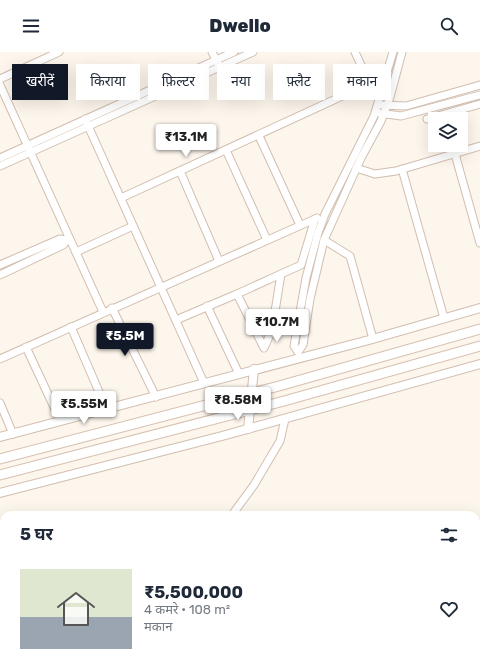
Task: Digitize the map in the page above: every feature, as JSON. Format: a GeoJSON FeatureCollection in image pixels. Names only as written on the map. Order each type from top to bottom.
{"type":"FeatureCollection","features":[{"type":"Feature","properties":{"kind":"main road"},"geometry":{"type":"LineString","coordinates":[[0,459],[252,393],[480,329]]}},
{"type":"Feature","properties":{"kind":"main road"},"geometry":{"type":"LineString","coordinates":[[0,475],[480,346]]}},
{"type":"Feature","properties":{"kind":"street"},"geometry":{"type":"LineString","coordinates":[[0,79],[49,54],[59,52]]}},
{"type":"Feature","properties":{"kind":"street"},"geometry":{"type":"LineString","coordinates":[[212,52],[217,64]]}},
{"type":"Feature","properties":{"kind":"street"},"geometry":{"type":"LineString","coordinates":[[217,64],[234,52]]}},
{"type":"Feature","properties":{"kind":"street"},"geometry":{"type":"LineString","coordinates":[[0,166],[29,149],[217,64],[253,52]]}},
{"type":"Feature","properties":{"kind":"street"},"geometry":{"type":"LineString","coordinates":[[121,198],[259,136],[364,86],[367,82],[367,78],[355,52]]}},
{"type":"Feature","properties":{"kind":"street"},"geometry":{"type":"LineString","coordinates":[[297,355],[294,346],[310,260],[325,214],[376,112],[393,52]]}},
{"type":"Feature","properties":{"kind":"street"},"geometry":{"type":"LineString","coordinates":[[297,355],[303,345],[310,299],[324,240],[356,168],[383,115],[402,52]]}},
{"type":"Feature","properties":{"kind":"street"},"geometry":{"type":"LineString","coordinates":[[0,85],[68,240],[76,252],[103,312]]}},
{"type":"Feature","properties":{"kind":"street"},"geometry":{"type":"LineString","coordinates":[[378,104],[386,106],[406,106],[480,85]]}},
{"type":"Feature","properties":{"kind":"street"},"geometry":{"type":"LineString","coordinates":[[376,112],[383,115],[401,116],[480,94]]}},
{"type":"Feature","properties":{"kind":"street"},"geometry":{"type":"LineString","coordinates":[[427,119],[480,104]]}},
{"type":"Feature","properties":{"kind":"street"},"geometry":{"type":"LineString","coordinates":[[87,123],[204,383]]}},
{"type":"Feature","properties":{"kind":"street"},"geometry":{"type":"LineString","coordinates":[[259,136],[300,225]]}},
{"type":"Feature","properties":{"kind":"street"},"geometry":{"type":"LineString","coordinates":[[356,168],[375,174],[402,169],[480,146]]}},
{"type":"Feature","properties":{"kind":"street"},"geometry":{"type":"LineString","coordinates":[[0,158],[29,149]]}},
{"type":"Feature","properties":{"kind":"street"},"geometry":{"type":"LineString","coordinates":[[226,150],[267,240]]}},
{"type":"Feature","properties":{"kind":"street"},"geometry":{"type":"LineString","coordinates":[[454,154],[480,243]]}},
{"type":"Feature","properties":{"kind":"street"},"geometry":{"type":"LineString","coordinates":[[402,169],[444,318]]}},
{"type":"Feature","properties":{"kind":"street"},"geometry":{"type":"LineString","coordinates":[[180,171],[218,261]]}},
{"type":"Feature","properties":{"kind":"street"},"geometry":{"type":"LineString","coordinates":[[0,359],[325,214]]}},
{"type":"Feature","properties":{"kind":"street"},"geometry":{"type":"LineString","coordinates":[[176,320],[301,265],[315,219]]}},
{"type":"Feature","properties":{"kind":"street"},"geometry":{"type":"LineString","coordinates":[[76,252],[134,226]]}},
{"type":"Feature","properties":{"kind":"street"},"geometry":{"type":"LineString","coordinates":[[0,265],[60,238],[68,240]]}},
{"type":"Feature","properties":{"kind":"street"},"geometry":{"type":"LineString","coordinates":[[1,273],[63,245],[68,240]]}},
{"type":"Feature","properties":{"kind":"street"},"geometry":{"type":"LineString","coordinates":[[324,240],[350,256],[373,339]]}},
{"type":"Feature","properties":{"kind":"street"},"geometry":{"type":"LineString","coordinates":[[237,294],[264,348],[272,330],[281,274]]}},
{"type":"Feature","properties":{"kind":"street"},"geometry":{"type":"LineString","coordinates":[[207,306],[238,374]]}},
{"type":"Feature","properties":{"kind":"street"},"geometry":{"type":"LineString","coordinates":[[112,308],[156,397]]}},
{"type":"Feature","properties":{"kind":"street"},"geometry":{"type":"LineString","coordinates":[[0,437],[60,420],[156,397],[238,374],[297,355],[373,339],[480,308]]}},
{"type":"Feature","properties":{"kind":"street"},"geometry":{"type":"LineString","coordinates":[[71,327],[103,402],[103,410]]}},
{"type":"Feature","properties":{"kind":"street"},"geometry":{"type":"LineString","coordinates":[[26,347],[60,420]]}},
{"type":"Feature","properties":{"kind":"street"},"geometry":{"type":"LineString","coordinates":[[0,493],[248,429],[480,364]]}},
{"type":"Feature","properties":{"kind":"street"},"geometry":{"type":"LineString","coordinates":[[248,429],[254,369]]}},
{"type":"Feature","properties":{"kind":"street"},"geometry":{"type":"LineString","coordinates":[[0,403],[14,434]]}},
{"type":"Feature","properties":{"kind":"street"},"geometry":{"type":"LineString","coordinates":[[235,511],[254,485],[280,441],[285,418]]}}]}
